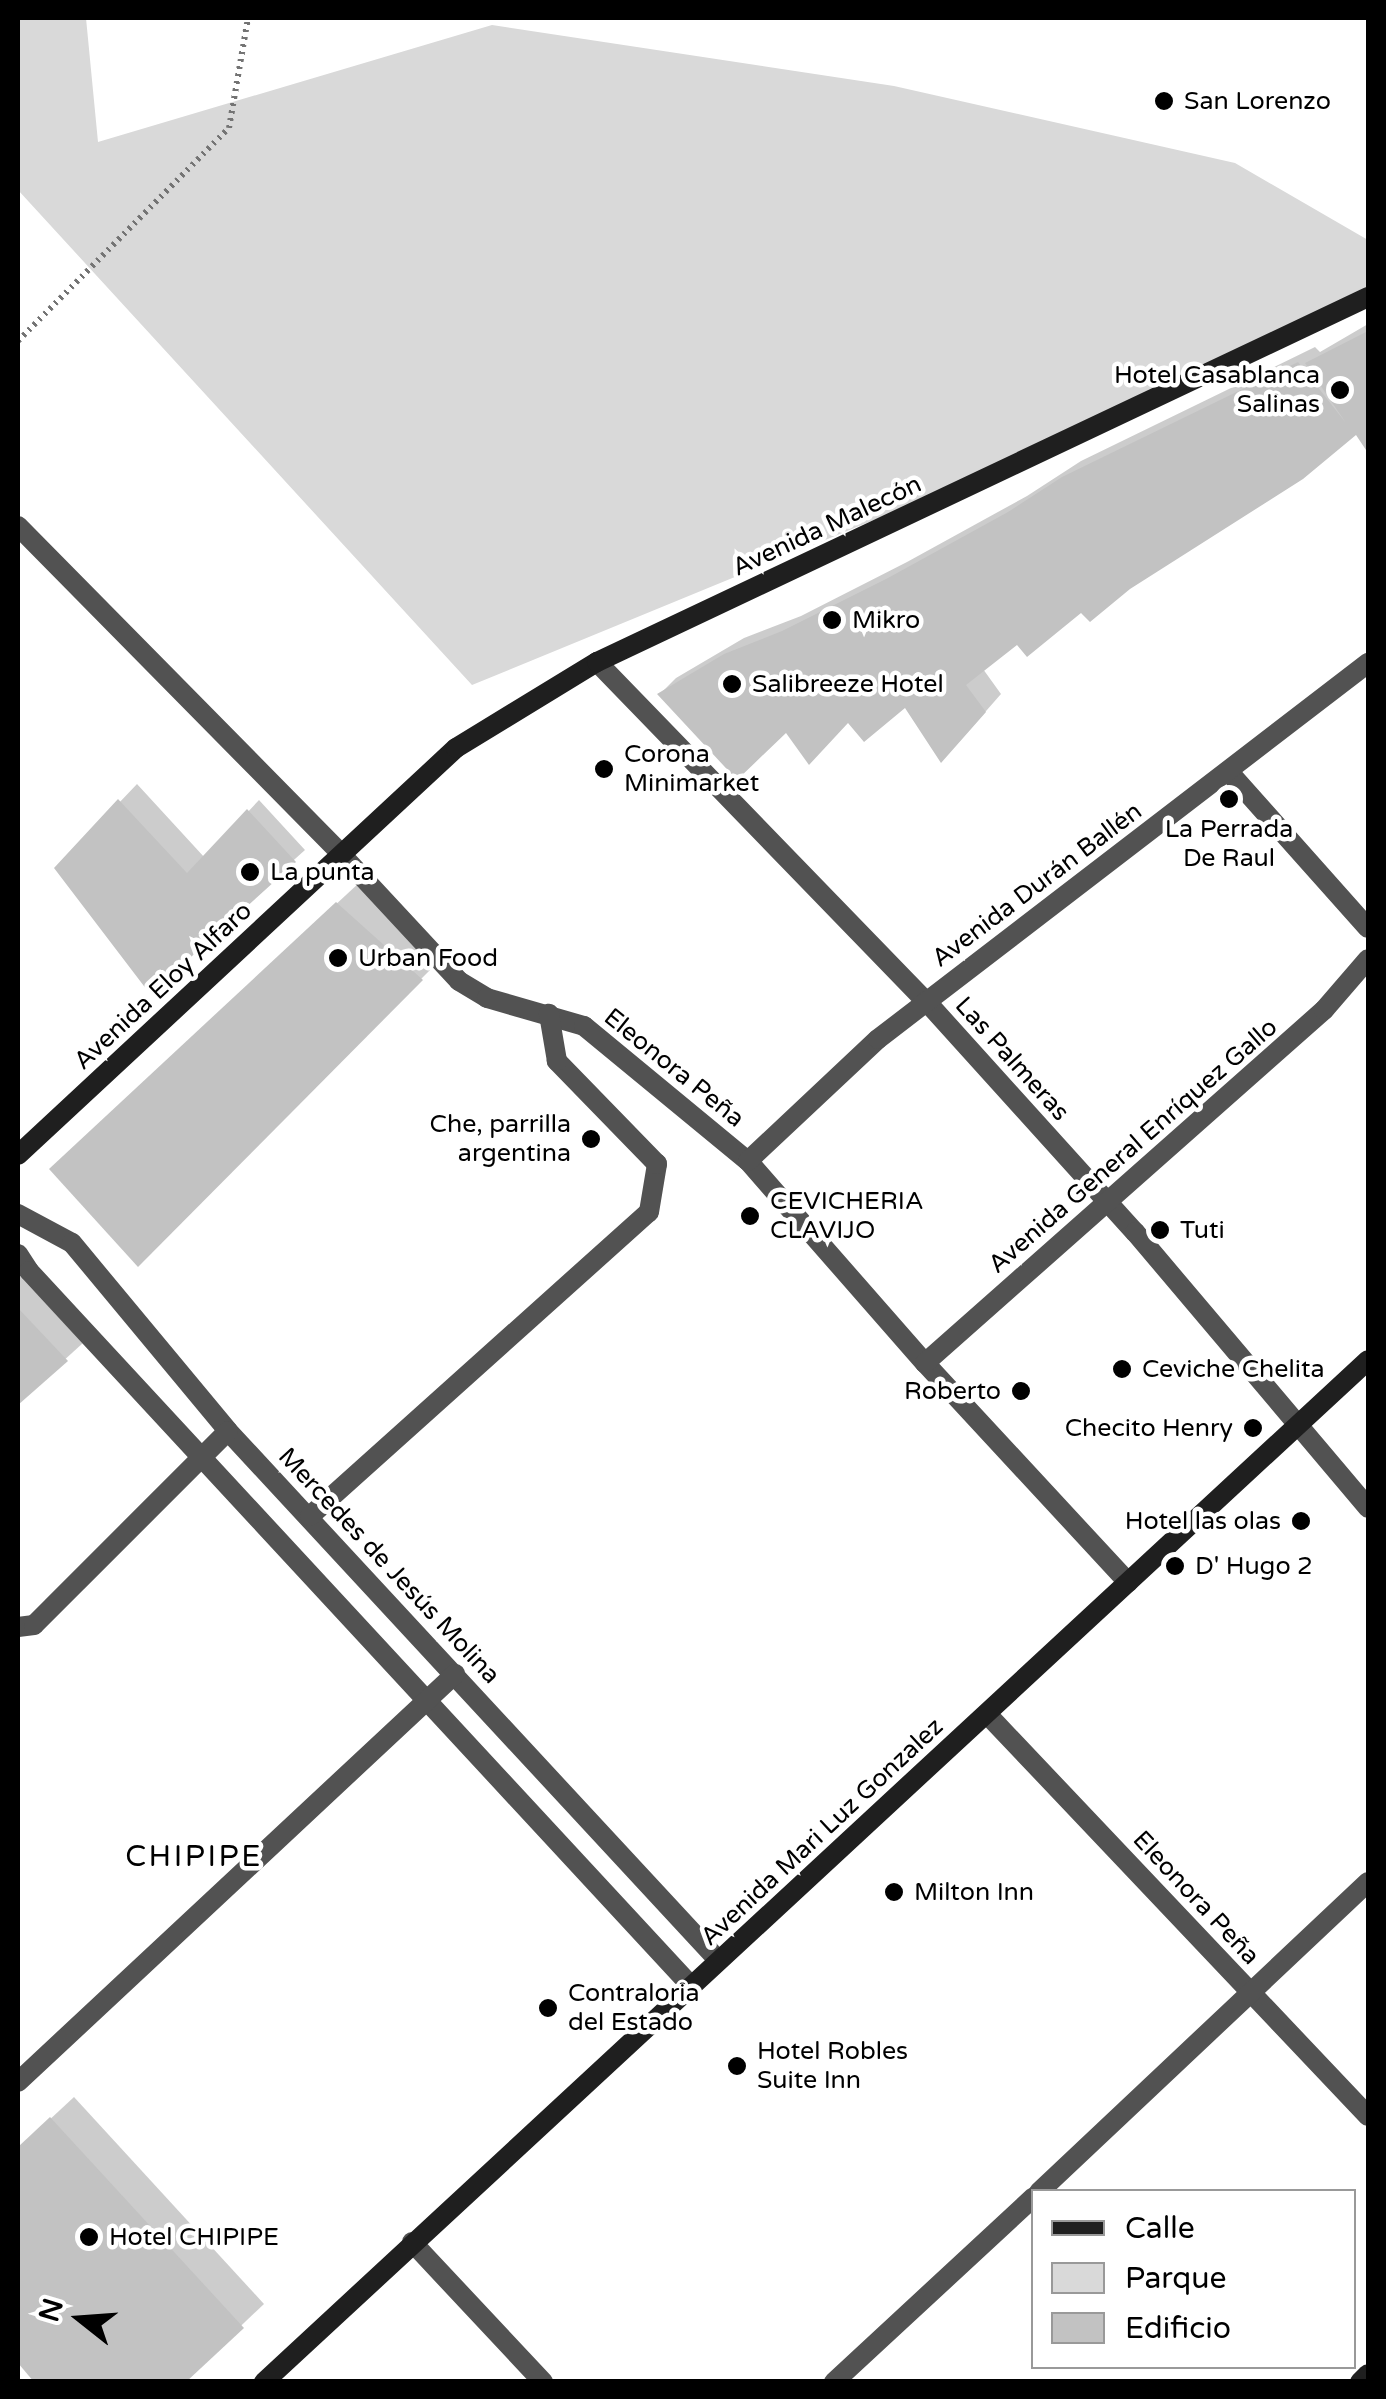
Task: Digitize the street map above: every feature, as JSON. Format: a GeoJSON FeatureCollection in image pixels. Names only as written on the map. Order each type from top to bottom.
{"type":"FeatureCollection","features":[{"type":"Feature","properties":{"kind":"main road","name":"Avenida Malecón"},"geometry":{"type":"LineString","coordinates":[[342,855],[456,748],[597,662],[1368,297]]}},
{"type":"Feature","properties":{"kind":"main road","name":"Avenida Eloy Alfaro"},"geometry":{"type":"LineString","coordinates":[[18,1155],[342,855]]}},
{"type":"Feature","properties":{"kind":"main road","name":"Avenida Mari Luz Gonzalez"},"geometry":{"type":"LineString","coordinates":[[264,2382],[1368,1360]]}},
{"type":"Feature","properties":{"kind":"main road"},"geometry":{"type":"LineString","coordinates":[[1360,2382],[1368,2374]]}},
{"type":"Feature","properties":{"kind":"street","name":"Eleonora Peña"},"geometry":{"type":"LineString","coordinates":[[18,526],[342,855],[459,981],[486,998],[584,1026],[748,1161],[925,1363],[1128,1582]]}},
{"type":"Feature","properties":{"kind":"street","name":"Las Palmeras"},"geometry":{"type":"LineString","coordinates":[[597,662],[926,1001],[1107,1200],[1368,1508]]}},
{"type":"Feature","properties":{"kind":"street","name":"Avenida Durán Ballén"},"geometry":{"type":"LineString","coordinates":[[748,1161],[878,1039],[1368,663]]}},
{"type":"Feature","properties":{"kind":"street"},"geometry":{"type":"LineString","coordinates":[[1228,770],[1368,928]]}},
{"type":"Feature","properties":{"kind":"street","name":"Avenida General Enríquez Gallo"},"geometry":{"type":"LineString","coordinates":[[925,1363],[1324,1010],[1368,960]]}},
{"type":"Feature","properties":{"kind":"street"},"geometry":{"type":"LineString","coordinates":[[310,1516],[649,1212],[657,1164],[558,1061],[550,1014]]}},
{"type":"Feature","properties":{"kind":"street","name":"Mercedes de Jesús Molina"},"geometry":{"type":"LineString","coordinates":[[18,1214],[72,1243],[228,1431],[719,1961]]}},
{"type":"Feature","properties":{"kind":"street"},"geometry":{"type":"LineString","coordinates":[[18,1254],[692,1987]]}},
{"type":"Feature","properties":{"kind":"street"},"geometry":{"type":"LineString","coordinates":[[18,1627],[34,1625],[228,1431]]}},
{"type":"Feature","properties":{"kind":"street"},"geometry":{"type":"LineString","coordinates":[[18,2082],[455,1674]]}},
{"type":"Feature","properties":{"kind":"street","name":"Eleonora Peña"},"geometry":{"type":"LineString","coordinates":[[987,1714],[1368,2116]]}},
{"type":"Feature","properties":{"kind":"street"},"geometry":{"type":"LineString","coordinates":[[1041,2189],[1368,1882]]}},
{"type":"Feature","properties":{"kind":"street"},"geometry":{"type":"LineString","coordinates":[[834,2382],[1031,2199]]}},
{"type":"Feature","properties":{"kind":"street"},"geometry":{"type":"LineString","coordinates":[[412,2242],[543,2382]]}},
{"type":"Feature","properties":{"kind":"path"},"geometry":{"type":"LineString","coordinates":[[18,341],[229,128],[248,18]]}},
{"type":"Feature","properties":{"kind":"green space"},"geometry":{"type":"Polygon","coordinates":[[[18,18],[86,18],[98,142],[492,25],[894,86],[1235,163],[1368,240],[1368,297],[1071,439],[472,685],[18,190],[18,18]]]}},
{"type":"Feature","properties":{"kind":"building"},"geometry":{"type":"Polygon","coordinates":[[[1368,331],[1368,453],[1356,435],[1303,479],[1130,589],[1090,622],[1081,613],[1027,657],[1017,645],[966,685],[986,712],[941,763],[905,708],[864,742],[848,723],[809,765],[786,733],[737,780],[657,694],[724,654],[782,631],[888,578],[1008,512],[1062,477],[1298,362],[1346,423],[1305,363],[1368,331]]]}},
{"type":"Feature","properties":{"kind":"building"},"geometry":{"type":"Polygon","coordinates":[[[118,799],[187,873],[247,809],[296,862],[150,994],[54,868],[118,799]]]}},
{"type":"Feature","properties":{"kind":"building"},"geometry":{"type":"Polygon","coordinates":[[[336,902],[423,980],[138,1267],[49,1169],[336,902]]]}},
{"type":"Feature","properties":{"kind":"building"},"geometry":{"type":"Polygon","coordinates":[[[18,1308],[68,1361],[18,1405],[18,1308]]]}},
{"type":"Feature","properties":{"kind":"building","name":"Hotel CHIPIPE"},"geometry":{"type":"Polygon","coordinates":[[[50,2117],[244,2328],[186,2382],[34,2382],[18,2363],[18,2147],[50,2117]]]}},
{"type":"Feature","properties":{"kind":"place","name":"San Lorenzo"},"geometry":{"type":"Point","coordinates":[1164,101]}},
{"type":"Feature","properties":{"kind":"place","name":"Hotel Casablanca Salinas"},"geometry":{"type":"Point","coordinates":[1340,390]}},
{"type":"Feature","properties":{"kind":"place","name":"Mikro"},"geometry":{"type":"Point","coordinates":[832,620]}},
{"type":"Feature","properties":{"kind":"place","name":"Salibreeze Hotel"},"geometry":{"type":"Point","coordinates":[732,684]}},
{"type":"Feature","properties":{"kind":"place","name":"Corona Minimarket"},"geometry":{"type":"Point","coordinates":[604,769]}},
{"type":"Feature","properties":{"kind":"place","name":"La Perrada De Raul"},"geometry":{"type":"Point","coordinates":[1229,799]}},
{"type":"Feature","properties":{"kind":"place","name":"La punta"},"geometry":{"type":"Point","coordinates":[250,872]}},
{"type":"Feature","properties":{"kind":"place","name":"Urban Food"},"geometry":{"type":"Point","coordinates":[338,958]}},
{"type":"Feature","properties":{"kind":"place","name":"Che, parrilla argentina"},"geometry":{"type":"Point","coordinates":[591,1139]}},
{"type":"Feature","properties":{"kind":"place","name":"CEVICHERIA CLAVIJO"},"geometry":{"type":"Point","coordinates":[750,1216]}},
{"type":"Feature","properties":{"kind":"place","name":"Tuti"},"geometry":{"type":"Point","coordinates":[1160,1230]}},
{"type":"Feature","properties":{"kind":"place","name":"Ceviche Chelita"},"geometry":{"type":"Point","coordinates":[1122,1369]}},
{"type":"Feature","properties":{"kind":"place","name":"Roberto"},"geometry":{"type":"Point","coordinates":[1021,1391]}},
{"type":"Feature","properties":{"kind":"place","name":"Checito Henry"},"geometry":{"type":"Point","coordinates":[1253,1428]}},
{"type":"Feature","properties":{"kind":"place","name":"Hotel las olas"},"geometry":{"type":"Point","coordinates":[1301,1521]}},
{"type":"Feature","properties":{"kind":"place","name":"D' Hugo 2"},"geometry":{"type":"Point","coordinates":[1175,1566]}},
{"type":"Feature","properties":{"kind":"place","name":"Milton Inn"},"geometry":{"type":"Point","coordinates":[894,1892]}},
{"type":"Feature","properties":{"kind":"place","name":"Contraloria del Estado"},"geometry":{"type":"Point","coordinates":[548,2008]}},
{"type":"Feature","properties":{"kind":"place","name":"Hotel Robles Suite Inn"},"geometry":{"type":"Point","coordinates":[737,2066]}},
{"type":"Feature","properties":{"kind":"place","name":"Hotel CHIPIPE"},"geometry":{"type":"Point","coordinates":[89,2237]}},
{"type":"Feature","properties":{"kind":"district","name":"CHIPIPE"},"geometry":{"type":"Point","coordinates":[194,1857]}}]}
